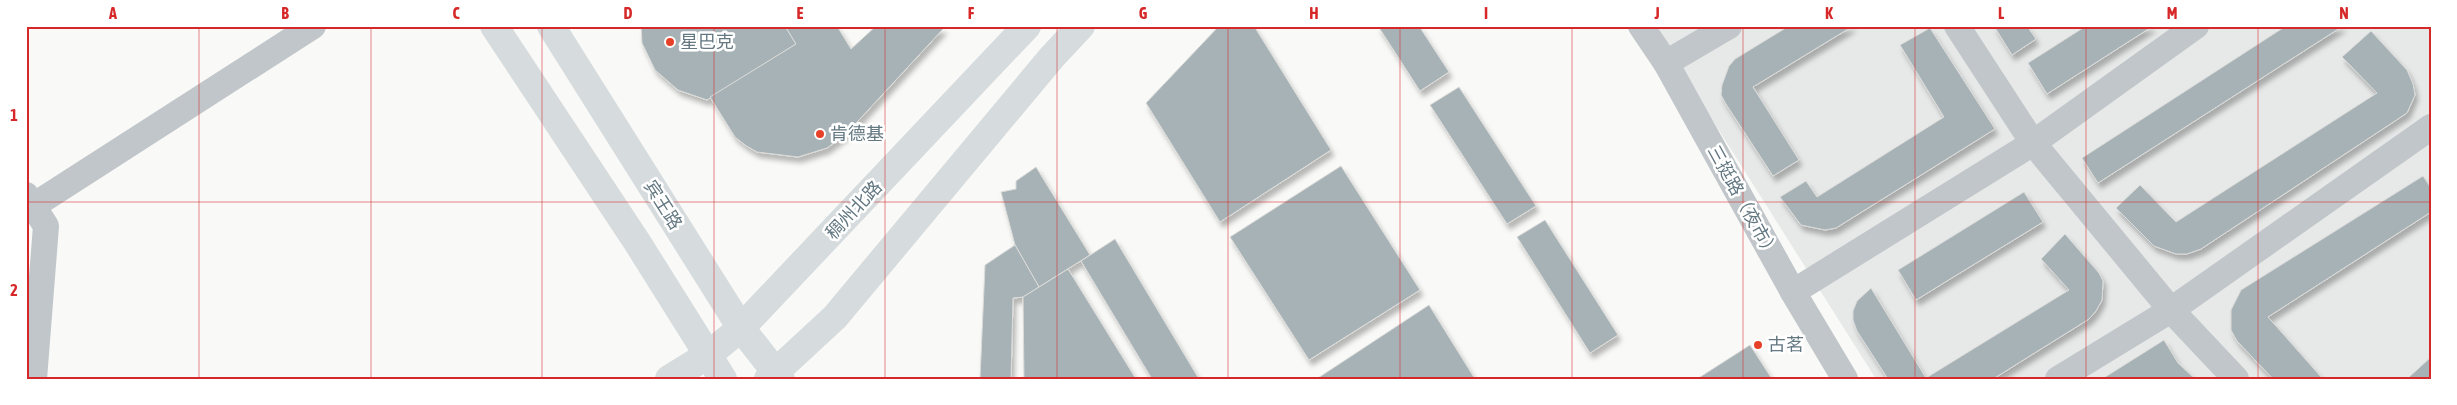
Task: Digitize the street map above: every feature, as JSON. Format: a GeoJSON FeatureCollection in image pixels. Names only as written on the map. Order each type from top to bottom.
{"type":"FeatureCollection","features":[{"type":"Feature","properties":{"kind":"main road"},"geometry":{"type":"LineString","coordinates":[[494,26],[637,242],[723,379]]}},
{"type":"Feature","properties":{"kind":"main road","name":"宾王路"},"geometry":{"type":"LineString","coordinates":[[551,26],[741,328],[775,377]]}},
{"type":"Feature","properties":{"kind":"main road","name":"稠州北路"},"geometry":{"type":"LineString","coordinates":[[669,379],[708,355],[741,328],[1027,26]]}},
{"type":"Feature","properties":{"kind":"main road"},"geometry":{"type":"LineString","coordinates":[[775,377],[835,317],[1046,65],[1082,26]]}},
{"type":"Feature","properties":{"kind":"street"},"geometry":{"type":"LineString","coordinates":[[34,379],[46,226],[30,200],[313,26]]}},
{"type":"Feature","properties":{"kind":"street","name":"三挺路（夜市）"},"geometry":{"type":"LineString","coordinates":[[1641,26],[1666,63],[1792,292],[1845,379]]}},
{"type":"Feature","properties":{"kind":"street"},"geometry":{"type":"LineString","coordinates":[[1666,63],[1728,26]]}},
{"type":"Feature","properties":{"kind":"street"},"geometry":{"type":"LineString","coordinates":[[1957,26],[2034,142],[2171,310],[2236,379]]}},
{"type":"Feature","properties":{"kind":"street"},"geometry":{"type":"LineString","coordinates":[[1792,292],[2034,142],[2196,26]]}},
{"type":"Feature","properties":{"kind":"street"},"geometry":{"type":"LineString","coordinates":[[2058,379],[2171,310],[2431,127]]}},
{"type":"Feature","properties":{"kind":"shaded area"},"geometry":{"type":"Polygon","coordinates":[[[1653,26],[2431,26],[2431,379],[1876,379],[1653,26]]]}},
{"type":"Feature","properties":{"kind":"building"},"geometry":{"type":"Polygon","coordinates":[[[641,26],[785,26],[796,44],[707,100],[678,90],[655,70],[642,43],[641,26]]]}},
{"type":"Feature","properties":{"kind":"building"},"geometry":{"type":"Polygon","coordinates":[[[785,26],[837,26],[851,49],[876,26],[944,28],[846,134],[827,148],[798,157],[757,152],[745,145],[735,137],[710,97],[796,44],[785,26]]]}},
{"type":"Feature","properties":{"kind":"building"},"geometry":{"type":"Polygon","coordinates":[[[1219,26],[1254,26],[1331,150],[1220,222],[1146,103],[1219,26]]]}},
{"type":"Feature","properties":{"kind":"building"},"geometry":{"type":"Polygon","coordinates":[[[1378,26],[1419,26],[1449,72],[1420,91],[1378,26]]]}},
{"type":"Feature","properties":{"kind":"building"},"geometry":{"type":"Polygon","coordinates":[[[1789,26],[1853,26],[1753,87],[1799,160],[1773,176],[1726,104],[1721,95],[1722,85],[1729,66],[1735,59],[1789,26]]]}},
{"type":"Feature","properties":{"kind":"building"},"geometry":{"type":"Polygon","coordinates":[[[1994,26],[2027,26],[2036,39],[2012,55],[1994,26]]]}},
{"type":"Feature","properties":{"kind":"building"},"geometry":{"type":"Polygon","coordinates":[[[2086,26],[2153,26],[2047,94],[2028,63],[2086,26]]]}},
{"type":"Feature","properties":{"kind":"building"},"geometry":{"type":"Polygon","coordinates":[[[2286,26],[2343,26],[2098,183],[2082,158],[2286,26]]]}},
{"type":"Feature","properties":{"kind":"building"},"geometry":{"type":"Polygon","coordinates":[[[1930,28],[1995,129],[1836,228],[1825,230],[1801,225],[1780,197],[1806,181],[1817,197],[1944,117],[1900,45],[1930,28]]]}},
{"type":"Feature","properties":{"kind":"building"},"geometry":{"type":"Polygon","coordinates":[[[2371,31],[2407,70],[2415,95],[2407,113],[2201,249],[2187,254],[2176,254],[2154,246],[2116,208],[2140,185],[2176,222],[2377,93],[2342,57],[2371,31]]]}},
{"type":"Feature","properties":{"kind":"building"},"geometry":{"type":"Polygon","coordinates":[[[1459,87],[1536,206],[1507,224],[1430,105],[1459,87]]]}},
{"type":"Feature","properties":{"kind":"building"},"geometry":{"type":"Polygon","coordinates":[[[1341,166],[1420,290],[1309,360],[1230,237],[1341,166]]]}},
{"type":"Feature","properties":{"kind":"building"},"geometry":{"type":"Polygon","coordinates":[[[1036,167],[1090,255],[1039,287],[1015,245],[1001,192],[1016,189],[1016,181],[1036,167]]]}},
{"type":"Feature","properties":{"kind":"building"},"geometry":{"type":"Polygon","coordinates":[[[2423,176],[2431,188],[2431,212],[2268,317],[2322,378],[2273,379],[2237,341],[2231,330],[2231,310],[2241,290],[2423,176]]]}},
{"type":"Feature","properties":{"kind":"building"},"geometry":{"type":"Polygon","coordinates":[[[2024,192],[2043,222],[1916,300],[1898,270],[2024,192]]]}},
{"type":"Feature","properties":{"kind":"building"},"geometry":{"type":"Polygon","coordinates":[[[1545,220],[1618,335],[1590,353],[1517,237],[1545,220]]]}},
{"type":"Feature","properties":{"kind":"building"},"geometry":{"type":"Polygon","coordinates":[[[2065,234],[2099,273],[2103,281],[2102,300],[2089,319],[1993,379],[1888,379],[1857,331],[1853,320],[1853,311],[1857,301],[1871,288],[1926,378],[2069,290],[2041,259],[2065,234]]]}},
{"type":"Feature","properties":{"kind":"building"},"geometry":{"type":"Polygon","coordinates":[[[1115,239],[1199,379],[1152,379],[1081,261],[1115,239]]]}},
{"type":"Feature","properties":{"kind":"building"},"geometry":{"type":"Polygon","coordinates":[[[1015,245],[1039,287],[1023,297],[1013,298],[1011,379],[980,379],[985,265],[1015,245]]]}},
{"type":"Feature","properties":{"kind":"building"},"geometry":{"type":"Polygon","coordinates":[[[1068,269],[1136,379],[1024,379],[1023,297],[1068,269]]]}},
{"type":"Feature","properties":{"kind":"building"},"geometry":{"type":"Polygon","coordinates":[[[1429,305],[1475,379],[1318,379],[1318,378],[1429,305]]]}},
{"type":"Feature","properties":{"kind":"building"},"geometry":{"type":"Polygon","coordinates":[[[2164,340],[2178,363],[2195,379],[2102,379],[2164,340]]]}},
{"type":"Feature","properties":{"kind":"building"},"geometry":{"type":"Polygon","coordinates":[[[1750,345],[1772,379],[1697,379],[1750,345]]]}},
{"type":"Feature","properties":{"kind":"building"},"geometry":{"type":"Polygon","coordinates":[[[2431,357],[2431,379],[2407,379],[2431,357]]]}},
{"type":"Feature","properties":{"kind":"place","name":"星巴克"},"geometry":{"type":"Point","coordinates":[670,42]}},
{"type":"Feature","properties":{"kind":"place","name":"肯德基"},"geometry":{"type":"Point","coordinates":[820,134]}},
{"type":"Feature","properties":{"kind":"place","name":"古茗"},"geometry":{"type":"Point","coordinates":[1758,345]}}]}
